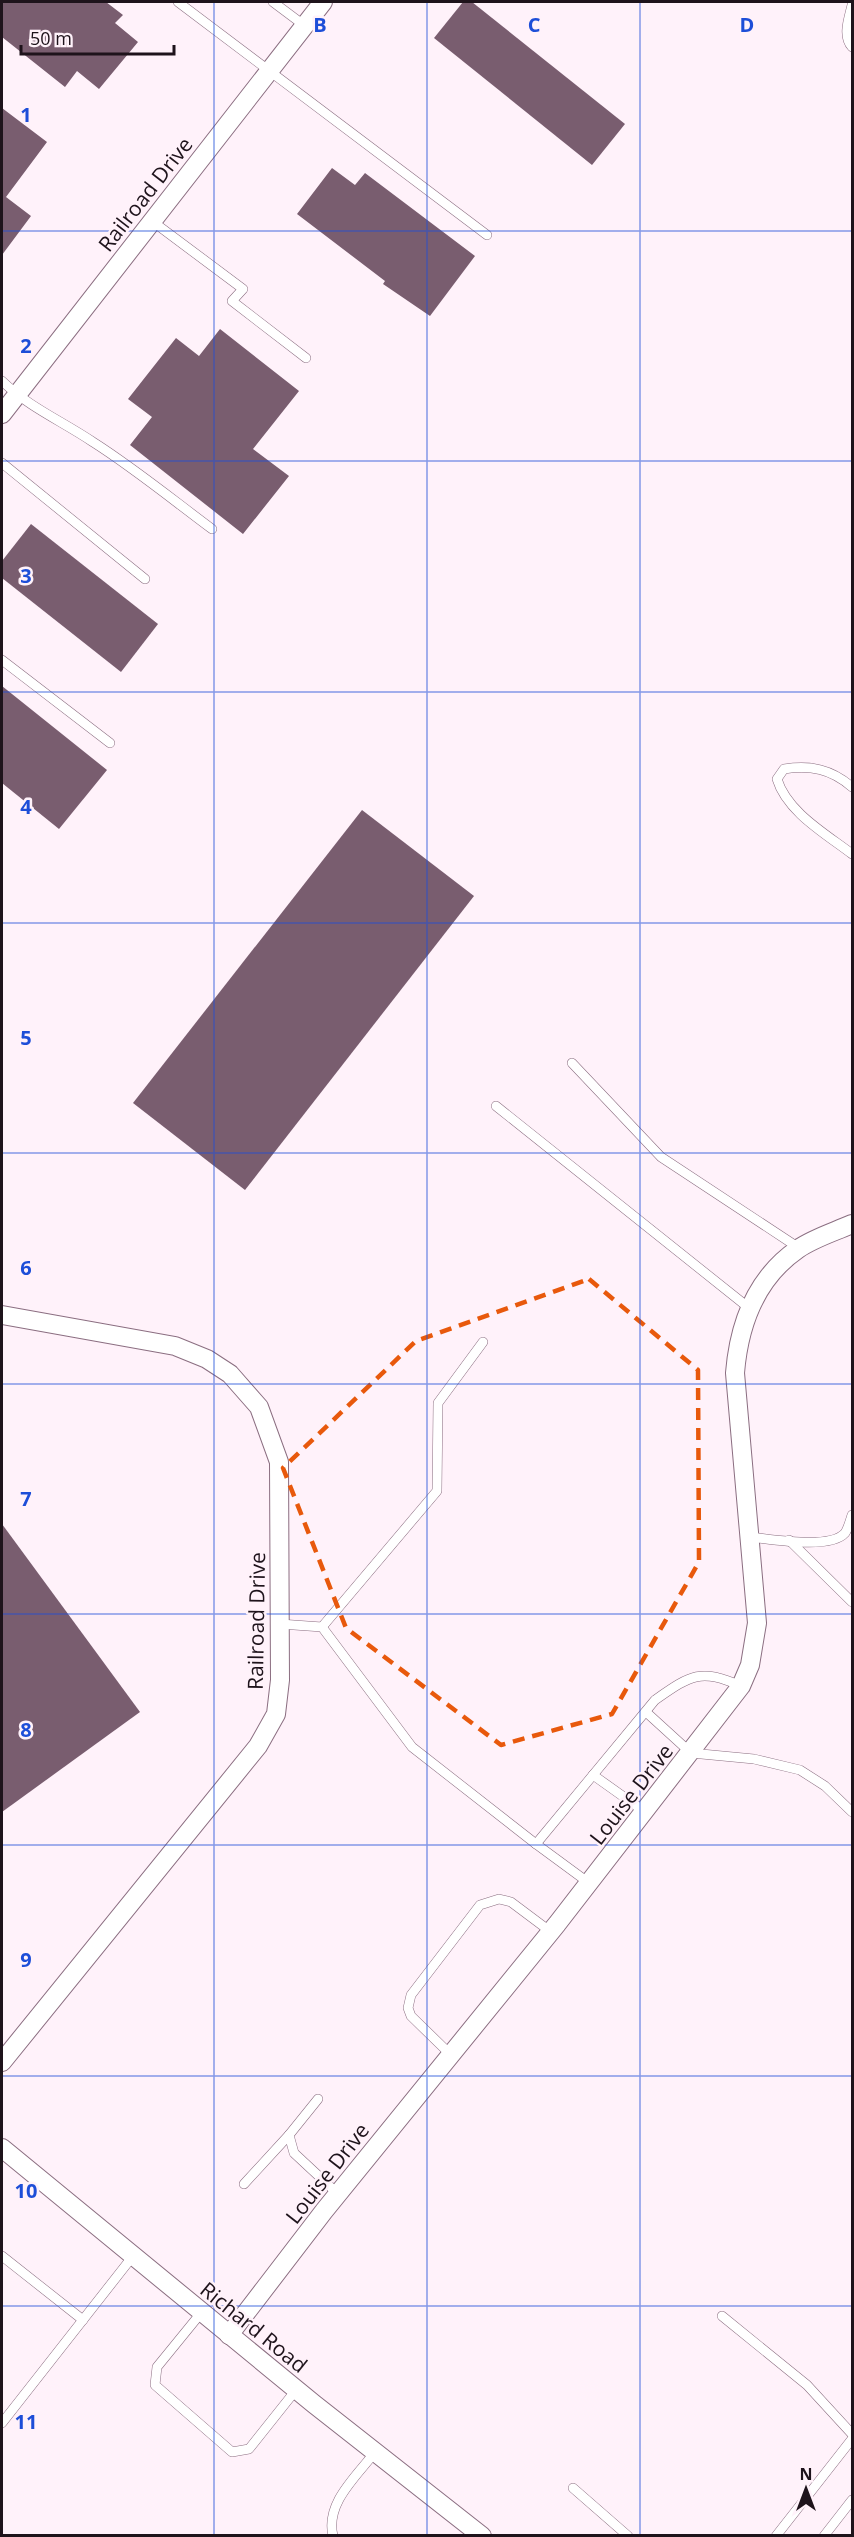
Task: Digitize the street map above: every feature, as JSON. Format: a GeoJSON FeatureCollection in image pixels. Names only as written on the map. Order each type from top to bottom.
{"type":"FeatureCollection","features":[{"type":"Feature","properties":{"kind":"street","name":"Railroad Drive"},"geometry":{"type":"LineString","coordinates":[[2,414],[323,2]]}},
{"type":"Feature","properties":{"kind":"street","name":"Louise Drive"},"geometry":{"type":"LineString","coordinates":[[229,2335],[338,2193],[551,1932],[741,1686],[750,1665],[756,1623],[735,1373],[737,1344],[749,1308],[761,1286],[782,1262],[799,1248],[852,1224]]}},
{"type":"Feature","properties":{"kind":"street","name":"Railroad Drive"},"geometry":{"type":"LineString","coordinates":[[2,1315],[175,1346],[207,1359],[230,1374],[259,1407],[279,1461],[280,1624],[280,1680],[276,1714],[258,1746],[2,2062]]}},
{"type":"Feature","properties":{"kind":"street","name":"Richard Road"},"geometry":{"type":"LineString","coordinates":[[2,2148],[201,2313],[475,2533]]}},
{"type":"Feature","properties":{"kind":"lane"},"geometry":{"type":"LineString","coordinates":[[178,2],[487,235]]}},
{"type":"Feature","properties":{"kind":"lane"},"geometry":{"type":"LineString","coordinates":[[273,2],[305,26]]}},
{"type":"Feature","properties":{"kind":"lane"},"geometry":{"type":"LineString","coordinates":[[852,5],[847,32],[852,47]]}},
{"type":"Feature","properties":{"kind":"lane"},"geometry":{"type":"LineString","coordinates":[[152,221],[243,289],[232,302],[306,358]]}},
{"type":"Feature","properties":{"kind":"lane"},"geometry":{"type":"LineString","coordinates":[[2,381],[16,395],[60,424],[92,441],[212,529]]}},
{"type":"Feature","properties":{"kind":"lane"},"geometry":{"type":"LineString","coordinates":[[2,463],[145,579]]}},
{"type":"Feature","properties":{"kind":"lane"},"geometry":{"type":"LineString","coordinates":[[2,660],[110,743]]}},
{"type":"Feature","properties":{"kind":"lane"},"geometry":{"type":"LineString","coordinates":[[852,787],[840,777],[818,768],[784,769],[777,779],[782,795],[808,820],[852,854]]}},
{"type":"Feature","properties":{"kind":"lane"},"geometry":{"type":"LineString","coordinates":[[572,1063],[661,1157],[799,1248]]}},
{"type":"Feature","properties":{"kind":"lane"},"geometry":{"type":"LineString","coordinates":[[496,1106],[749,1308]]}},
{"type":"Feature","properties":{"kind":"lane"},"geometry":{"type":"LineString","coordinates":[[322,1627],[437,1491],[438,1403],[483,1342]]}},
{"type":"Feature","properties":{"kind":"lane"},"geometry":{"type":"LineString","coordinates":[[750,1537],[818,1543],[834,1540],[845,1533],[852,1515]]}},
{"type":"Feature","properties":{"kind":"lane"},"geometry":{"type":"LineString","coordinates":[[789,1540],[852,1602]]}},
{"type":"Feature","properties":{"kind":"lane"},"geometry":{"type":"LineString","coordinates":[[280,1624],[322,1627],[412,1748],[536,1845],[589,1883]]}},
{"type":"Feature","properties":{"kind":"lane"},"geometry":{"type":"LineString","coordinates":[[536,1845],[655,1700],[680,1683],[705,1674],[741,1686]]}},
{"type":"Feature","properties":{"kind":"lane"},"geometry":{"type":"LineString","coordinates":[[646,1712],[691,1753],[754,1759],[800,1770],[825,1786],[852,1812]]}},
{"type":"Feature","properties":{"kind":"lane"},"geometry":{"type":"LineString","coordinates":[[594,1775],[645,1812]]}},
{"type":"Feature","properties":{"kind":"lane"},"geometry":{"type":"LineString","coordinates":[[451,2055],[411,2016],[408,2008],[411,1995],[480,1905],[499,1899],[511,1902],[551,1932]]}},
{"type":"Feature","properties":{"kind":"lane"},"geometry":{"type":"LineString","coordinates":[[244,2184],[289,2135],[318,2098]]}},
{"type":"Feature","properties":{"kind":"lane"},"geometry":{"type":"LineString","coordinates":[[289,2135],[294,2154],[338,2193]]}},
{"type":"Feature","properties":{"kind":"lane"},"geometry":{"type":"LineString","coordinates":[[2,2256],[83,2320]]}},
{"type":"Feature","properties":{"kind":"lane"},"geometry":{"type":"LineString","coordinates":[[2,2423],[133,2256]]}},
{"type":"Feature","properties":{"kind":"lane"},"geometry":{"type":"LineString","coordinates":[[201,2313],[157,2367],[155,2385],[232,2452],[249,2449],[296,2390]]}},
{"type":"Feature","properties":{"kind":"lane"},"geometry":{"type":"LineString","coordinates":[[722,2316],[807,2385],[852,2434]]}},
{"type":"Feature","properties":{"kind":"lane"},"geometry":{"type":"LineString","coordinates":[[776,2535],[852,2439]]}},
{"type":"Feature","properties":{"kind":"lane"},"geometry":{"type":"LineString","coordinates":[[333,2535],[330,2523],[332,2511],[375,2452]]}},
{"type":"Feature","properties":{"kind":"lane"},"geometry":{"type":"LineString","coordinates":[[573,2488],[628,2535]]}},
{"type":"Feature","properties":{"kind":"lane"},"geometry":{"type":"LineString","coordinates":[[824,2535],[852,2500]]}},
{"type":"Feature","properties":{"kind":"highlighted area"},"geometry":{"type":"Polygon","coordinates":[[[589,1279],[698,1370],[699,1562],[612,1714],[501,1745],[346,1628],[283,1468],[416,1341],[589,1279]]]}},
{"type":"Feature","properties":{"kind":"building"},"geometry":{"type":"Polygon","coordinates":[[[2,2],[106,2],[123,15],[115,23],[138,42],[99,89],[77,71],[65,87],[2,37],[2,2]]]}},
{"type":"Feature","properties":{"kind":"building"},"geometry":{"type":"Polygon","coordinates":[[[463,2],[472,2],[625,124],[592,165],[434,38],[463,2]]]}},
{"type":"Feature","properties":{"kind":"building"},"geometry":{"type":"Polygon","coordinates":[[[2,108],[47,142],[6,197],[31,216],[2,255],[2,108]]]}},
{"type":"Feature","properties":{"kind":"building"},"geometry":{"type":"Polygon","coordinates":[[[332,168],[355,185],[365,173],[475,256],[430,316],[383,284],[385,281],[297,214],[332,168]]]}},
{"type":"Feature","properties":{"kind":"building"},"geometry":{"type":"Polygon","coordinates":[[[220,329],[299,391],[253,449],[289,476],[243,534],[130,445],[152,417],[128,399],[176,338],[199,356],[220,329]]]}},
{"type":"Feature","properties":{"kind":"building"},"geometry":{"type":"Polygon","coordinates":[[[31,524],[158,624],[121,672],[2,578],[2,561],[31,524]]]}},
{"type":"Feature","properties":{"kind":"building"},"geometry":{"type":"Polygon","coordinates":[[[2,686],[107,770],[59,829],[2,783],[2,686]]]}},
{"type":"Feature","properties":{"kind":"building"},"geometry":{"type":"Polygon","coordinates":[[[362,810],[474,896],[245,1190],[133,1103],[362,810]]]}},
{"type":"Feature","properties":{"kind":"building"},"geometry":{"type":"Polygon","coordinates":[[[2,1524],[140,1712],[2,1812],[2,1524]]]}}]}
